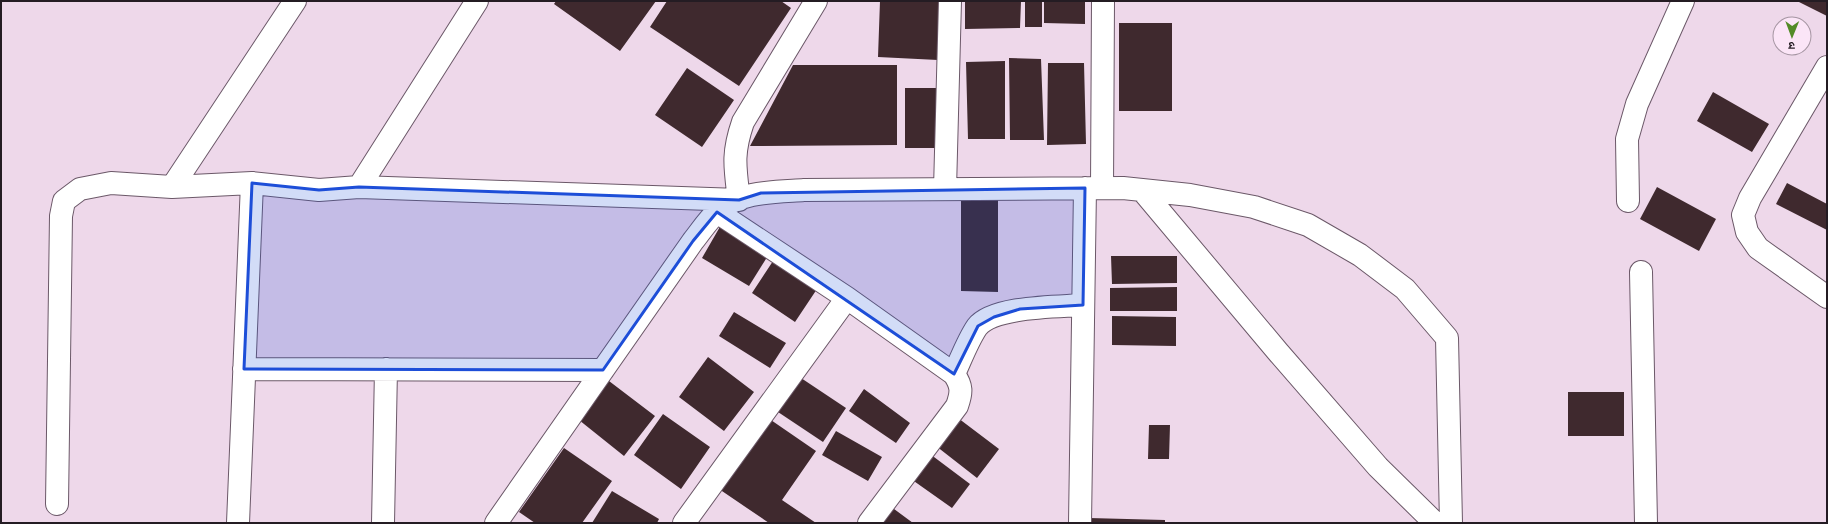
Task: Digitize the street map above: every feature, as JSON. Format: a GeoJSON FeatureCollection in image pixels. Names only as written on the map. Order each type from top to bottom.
{"type":"FeatureCollection","features":[{"type":"Feature","properties":{"kind":"street"},"geometry":{"type":"LineString","coordinates":[[172,187],[295,1]]}},
{"type":"Feature","properties":{"kind":"street"},"geometry":{"type":"LineString","coordinates":[[358,187],[461,28],[476,1]]}},
{"type":"Feature","properties":{"kind":"street"},"geometry":{"type":"LineString","coordinates":[[739,200],[734,159],[743,122],[816,1]]}},
{"type":"Feature","properties":{"kind":"street"},"geometry":{"type":"LineString","coordinates":[[945,189],[950,1]]}},
{"type":"Feature","properties":{"kind":"street"},"geometry":{"type":"LineString","coordinates":[[1065,523],[1080,513],[1083,305],[1093,188],[1103,1]]}},
{"type":"Feature","properties":{"kind":"street"},"geometry":{"type":"LineString","coordinates":[[1628,201],[1627,139],[1637,104],[1683,1]]}},
{"type":"Feature","properties":{"kind":"street"},"geometry":{"type":"LineString","coordinates":[[1827,67],[1750,198],[1743,215],[1747,232],[1758,248],[1827,297]]}},
{"type":"Feature","properties":{"kind":"street"},"geometry":{"type":"LineString","coordinates":[[57,504],[61,224],[64,200],[80,189],[111,183],[172,187],[252,183],[319,190],[358,187],[739,200]]}},
{"type":"Feature","properties":{"kind":"street"},"geometry":{"type":"LineString","coordinates":[[238,523],[252,183]]}},
{"type":"Feature","properties":{"kind":"street"},"geometry":{"type":"LineString","coordinates":[[496,523],[693,241],[717,212],[728,204],[761,192],[804,190],[1093,188],[1142,190],[1190,195],[1254,206],[1308,225],[1360,254],[1405,289],[1447,338],[1451,523]]}},
{"type":"Feature","properties":{"kind":"street"},"geometry":{"type":"LineString","coordinates":[[1142,190],[1278,352],[1378,467],[1435,523]]}},
{"type":"Feature","properties":{"kind":"street"},"geometry":{"type":"LineString","coordinates":[[717,212],[847,298],[954,374],[961,384],[962,394],[956,406],[869,523]]}},
{"type":"Feature","properties":{"kind":"street"},"geometry":{"type":"LineString","coordinates":[[1641,272],[1646,523]]}},
{"type":"Feature","properties":{"kind":"street"},"geometry":{"type":"LineString","coordinates":[[684,523],[847,298]]}},
{"type":"Feature","properties":{"kind":"street"},"geometry":{"type":"LineString","coordinates":[[954,374],[978,326],[994,317],[1020,309],[1083,305]]}},
{"type":"Feature","properties":{"kind":"street"},"geometry":{"type":"LineString","coordinates":[[244,369],[603,370]]}},
{"type":"Feature","properties":{"kind":"street"},"geometry":{"type":"LineString","coordinates":[[382,523],[386,369]]}},
{"type":"Feature","properties":{"kind":"highlighted area"},"geometry":{"type":"Polygon","coordinates":[[[252,183],[319,190],[359,187],[739,200],[761,193],[1085,188],[1083,305],[1020,309],[994,317],[978,326],[954,374],[717,212],[693,241],[603,370],[244,369],[252,183]]]}},
{"type":"Feature","properties":{"kind":"building"},"geometry":{"type":"Polygon","coordinates":[[[556,1],[656,1],[620,51],[554,4],[556,1]]]}},
{"type":"Feature","properties":{"kind":"building"},"geometry":{"type":"Polygon","coordinates":[[[667,1],[781,1],[791,8],[739,86],[650,27],[667,1]]]}},
{"type":"Feature","properties":{"kind":"building"},"geometry":{"type":"Polygon","coordinates":[[[880,1],[940,1],[938,60],[878,57],[880,1]]]}},
{"type":"Feature","properties":{"kind":"building"},"geometry":{"type":"Polygon","coordinates":[[[965,1],[1021,1],[1020,28],[965,29],[965,1]]]}},
{"type":"Feature","properties":{"kind":"building"},"geometry":{"type":"Polygon","coordinates":[[[1025,1],[1042,1],[1042,27],[1025,27],[1025,1]]]}},
{"type":"Feature","properties":{"kind":"building"},"geometry":{"type":"Polygon","coordinates":[[[1044,1],[1085,1],[1085,24],[1044,23],[1044,1]]]}},
{"type":"Feature","properties":{"kind":"building"},"geometry":{"type":"Polygon","coordinates":[[[1797,1],[1827,1],[1827,16],[1797,1]]]}},
{"type":"Feature","properties":{"kind":"building"},"geometry":{"type":"Polygon","coordinates":[[[1119,23],[1172,23],[1172,111],[1119,111],[1119,23]]]}},
{"type":"Feature","properties":{"kind":"building"},"geometry":{"type":"Polygon","coordinates":[[[1009,58],[1041,59],[1044,140],[1010,140],[1009,58]]]}},
{"type":"Feature","properties":{"kind":"building"},"geometry":{"type":"Polygon","coordinates":[[[1005,61],[1005,139],[968,139],[966,62],[1005,61]]]}},
{"type":"Feature","properties":{"kind":"building"},"geometry":{"type":"Polygon","coordinates":[[[1048,63],[1084,63],[1086,144],[1047,145],[1048,63]]]}},
{"type":"Feature","properties":{"kind":"building"},"geometry":{"type":"Polygon","coordinates":[[[793,65],[897,65],[897,145],[750,146],[793,65]]]}},
{"type":"Feature","properties":{"kind":"building"},"geometry":{"type":"Polygon","coordinates":[[[687,68],[734,100],[702,147],[655,115],[687,68]]]}},
{"type":"Feature","properties":{"kind":"building"},"geometry":{"type":"Polygon","coordinates":[[[905,88],[939,88],[939,148],[905,148],[905,88]]]}},
{"type":"Feature","properties":{"kind":"building"},"geometry":{"type":"Polygon","coordinates":[[[1713,92],[1769,124],[1752,152],[1697,121],[1713,92]]]}},
{"type":"Feature","properties":{"kind":"building"},"geometry":{"type":"Polygon","coordinates":[[[1787,183],[1827,204],[1827,230],[1776,204],[1787,183]]]}},
{"type":"Feature","properties":{"kind":"building"},"geometry":{"type":"Polygon","coordinates":[[[1657,187],[1716,219],[1699,251],[1640,219],[1657,187]]]}},
{"type":"Feature","properties":{"kind":"building"},"geometry":{"type":"Polygon","coordinates":[[[961,196],[998,197],[998,292],[961,291],[961,196]]]}},
{"type":"Feature","properties":{"kind":"building"},"geometry":{"type":"Polygon","coordinates":[[[721,225],[769,254],[749,286],[702,258],[721,225]]]}},
{"type":"Feature","properties":{"kind":"building"},"geometry":{"type":"Polygon","coordinates":[[[1111,256],[1177,256],[1177,283],[1112,284],[1111,256]]]}},
{"type":"Feature","properties":{"kind":"building"},"geometry":{"type":"Polygon","coordinates":[[[775,258],[819,286],[795,322],[752,293],[775,258]]]}},
{"type":"Feature","properties":{"kind":"building"},"geometry":{"type":"Polygon","coordinates":[[[1177,287],[1177,311],[1110,311],[1110,288],[1177,287]]]}},
{"type":"Feature","properties":{"kind":"building"},"geometry":{"type":"Polygon","coordinates":[[[734,312],[786,343],[770,368],[719,336],[734,312]]]}},
{"type":"Feature","properties":{"kind":"building"},"geometry":{"type":"Polygon","coordinates":[[[1112,316],[1176,317],[1176,346],[1112,345],[1112,316]]]}},
{"type":"Feature","properties":{"kind":"building"},"geometry":{"type":"Polygon","coordinates":[[[708,357],[754,392],[724,431],[679,397],[708,357]]]}},
{"type":"Feature","properties":{"kind":"building"},"geometry":{"type":"Polygon","coordinates":[[[801,378],[846,408],[823,442],[778,412],[801,378]]]}},
{"type":"Feature","properties":{"kind":"building"},"geometry":{"type":"Polygon","coordinates":[[[609,381],[655,416],[624,456],[579,420],[609,381]]]}},
{"type":"Feature","properties":{"kind":"building"},"geometry":{"type":"Polygon","coordinates":[[[864,389],[910,423],[896,443],[849,411],[864,389]]]}},
{"type":"Feature","properties":{"kind":"building"},"geometry":{"type":"Polygon","coordinates":[[[1568,392],[1624,392],[1624,436],[1568,436],[1568,392]]]}},
{"type":"Feature","properties":{"kind":"building"},"geometry":{"type":"Polygon","coordinates":[[[663,414],[710,447],[681,489],[634,455],[663,414]]]}},
{"type":"Feature","properties":{"kind":"building"},"geometry":{"type":"Polygon","coordinates":[[[768,418],[816,451],[782,500],[816,523],[769,523],[719,489],[768,418]]]}},
{"type":"Feature","properties":{"kind":"building"},"geometry":{"type":"Polygon","coordinates":[[[958,418],[999,449],[977,478],[936,446],[958,418]]]}},
{"type":"Feature","properties":{"kind":"building"},"geometry":{"type":"Polygon","coordinates":[[[1149,425],[1170,425],[1169,459],[1148,459],[1149,425]]]}},
{"type":"Feature","properties":{"kind":"building"},"geometry":{"type":"Polygon","coordinates":[[[836,431],[882,457],[868,481],[822,455],[836,431]]]}},
{"type":"Feature","properties":{"kind":"building"},"geometry":{"type":"Polygon","coordinates":[[[564,448],[612,481],[582,523],[535,523],[519,512],[564,448]]]}},
{"type":"Feature","properties":{"kind":"building"},"geometry":{"type":"Polygon","coordinates":[[[930,454],[970,484],[952,508],[911,479],[930,454]]]}},
{"type":"Feature","properties":{"kind":"building"},"geometry":{"type":"Polygon","coordinates":[[[612,491],[659,519],[657,523],[592,523],[612,491]]]}},
{"type":"Feature","properties":{"kind":"building"},"geometry":{"type":"Polygon","coordinates":[[[890,506],[913,523],[876,523],[890,506]]]}},
{"type":"Feature","properties":{"kind":"building"},"geometry":{"type":"Polygon","coordinates":[[[1089,518],[1165,520],[1165,523],[1089,523],[1089,518]]]}}]}
